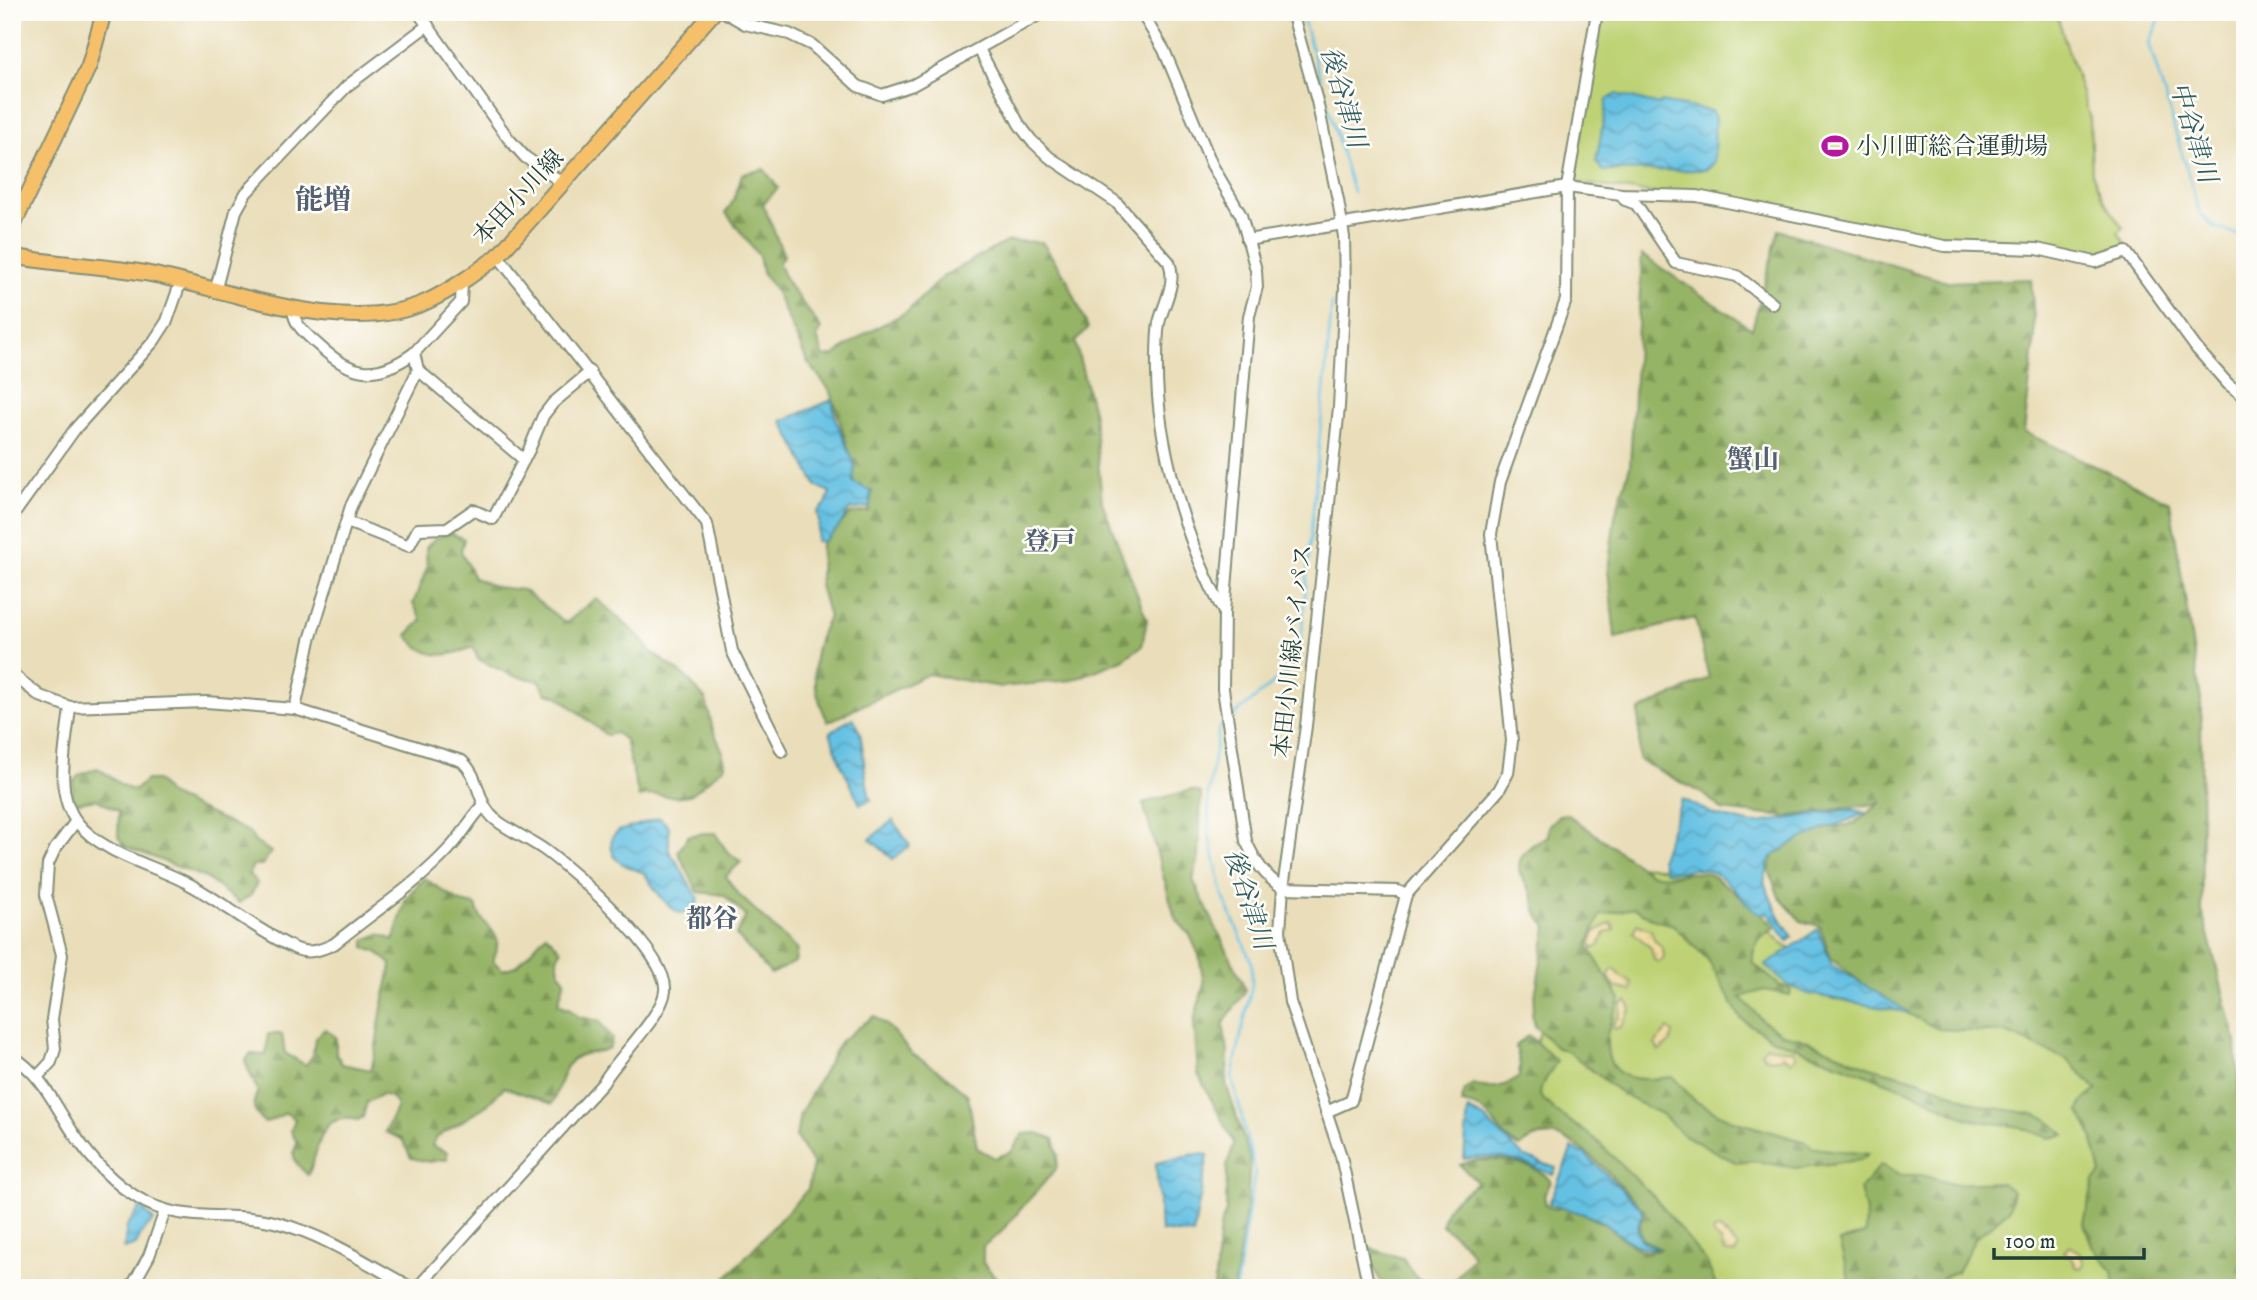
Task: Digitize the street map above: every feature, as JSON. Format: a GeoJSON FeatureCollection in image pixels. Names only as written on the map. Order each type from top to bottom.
{"type":"FeatureCollection","features":[{"type":"Feature","properties":{"kind":"main road"},"geometry":{"type":"LineString","coordinates":[[12,228],[89,66],[104,12]]}},
{"type":"Feature","properties":{"kind":"main road","name":"本田小川線"},"geometry":{"type":"LineString","coordinates":[[12,256],[91,264],[181,281],[314,314],[355,316],[424,303],[462,283],[498,256],[714,12]]}},
{"type":"Feature","properties":{"kind":"street"},"geometry":{"type":"LineString","coordinates":[[418,12],[508,138],[525,157],[563,183]]}},
{"type":"Feature","properties":{"kind":"street"},"geometry":{"type":"LineString","coordinates":[[724,12],[745,24],[789,34],[812,45],[858,86],[882,95],[913,85],[1044,12]]}},
{"type":"Feature","properties":{"kind":"street"},"geometry":{"type":"LineString","coordinates":[[1140,12],[1164,50],[1212,164],[1241,215],[1256,270],[1257,287],[1249,316],[1224,612],[1223,689],[1246,841],[1255,861],[1270,879],[1283,888],[1398,891],[1406,895]]}},
{"type":"Feature","properties":{"kind":"street","name":"本田小川線バイパス"},"geometry":{"type":"LineString","coordinates":[[1292,12],[1323,127],[1342,223],[1345,288],[1339,407],[1306,726],[1283,888],[1280,931],[1290,1002],[1341,1156],[1369,1288]]}},
{"type":"Feature","properties":{"kind":"street"},"geometry":{"type":"LineString","coordinates":[[1326,1112],[1351,1101],[1406,895],[1499,790],[1508,773],[1513,741],[1491,534],[1500,482],[1566,300],[1567,187],[1597,12]]}},
{"type":"Feature","properties":{"kind":"street"},"geometry":{"type":"LineString","coordinates":[[216,288],[236,211],[246,193],[347,86],[428,25]]}},
{"type":"Feature","properties":{"kind":"street"},"geometry":{"type":"LineString","coordinates":[[979,49],[1019,124],[1031,140],[1049,157],[1116,202],[1169,262],[1172,285],[1158,327],[1157,384],[1177,492],[1198,562],[1224,612]]}},
{"type":"Feature","properties":{"kind":"street"},"geometry":{"type":"LineString","coordinates":[[1247,240],[1567,187],[1621,194],[1709,198],[1945,246],[2037,249],[2095,262],[2126,253],[2136,261],[2171,317],[2197,349],[2228,384],[2245,397]]}},
{"type":"Feature","properties":{"kind":"street"},"geometry":{"type":"LineString","coordinates":[[1621,194],[1625,200],[1636,204],[1676,263],[1737,276],[1773,304]]}},
{"type":"Feature","properties":{"kind":"street"},"geometry":{"type":"LineString","coordinates":[[498,256],[707,524],[732,651],[782,751]]}},
{"type":"Feature","properties":{"kind":"street"},"geometry":{"type":"LineString","coordinates":[[12,517],[104,392],[153,341],[167,321],[181,281]]}},
{"type":"Feature","properties":{"kind":"street"},"geometry":{"type":"LineString","coordinates":[[293,309],[294,319],[303,331],[334,360],[363,372],[382,371],[397,365],[414,353],[461,302],[462,283]]}},
{"type":"Feature","properties":{"kind":"street"},"geometry":{"type":"LineString","coordinates":[[414,353],[418,370],[524,460]]}},
{"type":"Feature","properties":{"kind":"street"},"geometry":{"type":"LineString","coordinates":[[295,709],[310,640],[351,506],[418,370]]}},
{"type":"Feature","properties":{"kind":"street"},"geometry":{"type":"LineString","coordinates":[[347,522],[408,546],[418,528],[447,528],[473,510],[493,519],[524,460],[543,416],[553,403],[590,372]]}},
{"type":"Feature","properties":{"kind":"street"},"geometry":{"type":"LineString","coordinates":[[12,674],[40,696],[70,707],[206,702],[295,709],[462,761],[477,780],[483,806],[496,820],[544,849],[617,914],[656,965],[665,982],[665,992],[639,1037],[616,1061],[603,1083],[414,1288],[309,1232],[275,1222],[165,1211],[136,1198],[100,1167],[80,1142],[38,1076],[12,1056]]}},
{"type":"Feature","properties":{"kind":"street"},"geometry":{"type":"LineString","coordinates":[[70,707],[64,779],[65,796],[76,821],[96,839],[188,884],[295,949],[308,951],[334,944],[434,864],[452,847],[470,819],[483,806]]}},
{"type":"Feature","properties":{"kind":"street"},"geometry":{"type":"LineString","coordinates":[[38,1076],[51,1062],[55,1049],[52,1019],[62,955],[46,895],[47,864],[54,849],[76,821]]}},
{"type":"Feature","properties":{"kind":"street"},"geometry":{"type":"LineString","coordinates":[[131,1288],[149,1256],[165,1211]]}},
{"type":"Feature","properties":{"kind":"green space","name":"小川町総合運動場"},"geometry":{"type":"Polygon","coordinates":[[[1604,12],[2056,12],[2090,119],[2092,173],[2103,199],[2123,228],[2118,233],[2130,249],[2115,250],[2095,259],[2067,249],[2042,245],[1950,242],[1820,217],[1572,182],[1604,12]]]}},
{"type":"Feature","properties":{"kind":"green space"},"geometry":{"type":"Polygon","coordinates":[[[764,169],[778,188],[763,204],[784,256],[778,263],[792,289],[821,329],[817,338],[824,357],[833,356],[866,333],[907,312],[943,276],[1008,241],[1042,242],[1067,279],[1088,328],[1075,342],[1094,415],[1102,502],[1147,620],[1142,646],[1122,660],[1072,680],[1001,687],[928,674],[828,722],[818,695],[814,670],[818,644],[829,617],[820,585],[821,543],[850,514],[869,511],[872,491],[852,482],[853,464],[831,392],[807,361],[774,288],[762,272],[759,256],[726,213],[742,174],[764,169]]]}},
{"type":"Feature","properties":{"kind":"green space"},"geometry":{"type":"Polygon","coordinates":[[[1779,230],[1947,282],[2031,279],[2035,337],[2024,432],[2170,502],[2201,700],[2202,911],[2236,1042],[2245,1213],[2245,1288],[2115,1288],[2112,1271],[2092,1246],[2084,1223],[2094,1181],[2101,1174],[2092,1136],[2079,1112],[2082,1102],[2097,1090],[2068,1060],[2006,1033],[1938,1029],[1887,1003],[1831,959],[1820,926],[1801,921],[1779,897],[1769,870],[1779,841],[1819,829],[1854,824],[1880,803],[1786,817],[1722,810],[1705,795],[1639,760],[1639,711],[1709,678],[1695,618],[1615,638],[1608,570],[1615,516],[1630,466],[1642,255],[1752,329],[1779,230]]]}},
{"type":"Feature","properties":{"kind":"green space"},"geometry":{"type":"Polygon","coordinates":[[[451,533],[464,539],[461,551],[474,578],[496,587],[523,590],[566,623],[596,598],[641,638],[650,651],[685,676],[706,700],[713,730],[723,752],[724,767],[689,795],[639,797],[625,740],[616,733],[606,735],[558,696],[546,693],[540,681],[511,675],[478,659],[473,647],[445,655],[429,653],[414,643],[407,635],[422,620],[413,604],[427,568],[426,548],[435,538],[451,533]]]}},
{"type":"Feature","properties":{"kind":"green space"},"geometry":{"type":"Polygon","coordinates":[[[97,768],[125,787],[135,790],[146,780],[157,780],[169,795],[249,832],[255,842],[271,852],[262,865],[253,865],[249,874],[257,883],[251,895],[239,903],[206,878],[124,846],[118,836],[119,811],[96,799],[73,803],[73,782],[79,775],[97,768]]]}},
{"type":"Feature","properties":{"kind":"green space"},"geometry":{"type":"Polygon","coordinates":[[[1191,790],[1201,793],[1199,856],[1193,880],[1246,990],[1223,1024],[1228,1052],[1226,1084],[1250,1158],[1247,1206],[1234,1288],[1214,1288],[1220,1227],[1226,1211],[1227,1166],[1234,1143],[1198,1074],[1194,1021],[1204,984],[1199,955],[1190,935],[1175,918],[1143,803],[1191,790]]]}},
{"type":"Feature","properties":{"kind":"green space"},"geometry":{"type":"Polygon","coordinates":[[[1567,814],[1650,873],[1664,876],[1697,873],[1710,875],[1771,923],[1775,928],[1758,943],[1753,963],[1779,985],[1791,989],[1790,995],[1764,990],[1741,997],[1763,1021],[1782,1034],[1801,1038],[1870,1067],[1922,1081],[1983,1106],[2033,1114],[2047,1119],[2065,1135],[2049,1138],[2020,1127],[1968,1119],[1913,1092],[1771,1038],[1741,1019],[1708,960],[1673,925],[1655,920],[1634,908],[1600,915],[1588,946],[1620,999],[1607,1036],[1611,1063],[1617,1071],[1636,1078],[1673,1077],[1695,1101],[1733,1121],[1803,1141],[1814,1148],[1868,1154],[1860,1160],[1796,1168],[1753,1161],[1737,1163],[1683,1135],[1663,1115],[1623,1095],[1569,1052],[1555,1047],[1535,1026],[1532,1014],[1547,926],[1537,913],[1519,866],[1527,850],[1548,836],[1549,825],[1559,815],[1567,814]]]}},
{"type":"Feature","properties":{"kind":"green space"},"geometry":{"type":"Polygon","coordinates":[[[715,833],[726,850],[741,862],[726,876],[737,893],[797,950],[795,962],[771,974],[736,935],[746,916],[724,895],[698,892],[678,852],[688,836],[715,833]]]}},
{"type":"Feature","properties":{"kind":"green space"},"geometry":{"type":"Polygon","coordinates":[[[1580,862],[1653,867],[1714,877],[1785,946],[1853,983],[2090,1052],[2118,1109],[2122,1288],[1688,1288],[1659,1238],[1595,1152],[1522,1090],[1567,943],[1580,862]]]}},
{"type":"Feature","properties":{"kind":"green space"},"geometry":{"type":"Polygon","coordinates":[[[424,878],[460,902],[476,905],[479,914],[495,935],[497,949],[493,961],[503,970],[518,965],[546,934],[562,950],[557,957],[559,972],[565,980],[558,1004],[569,1008],[579,1017],[599,1021],[612,1039],[610,1047],[603,1051],[582,1054],[573,1060],[565,1071],[552,1104],[504,1087],[487,1105],[436,1138],[432,1146],[447,1152],[447,1159],[429,1162],[411,1158],[402,1139],[385,1132],[397,1106],[391,1097],[382,1094],[367,1102],[363,1117],[358,1120],[344,1119],[327,1126],[308,1175],[294,1157],[297,1143],[291,1131],[295,1119],[286,1113],[265,1123],[261,1119],[254,1108],[258,1091],[245,1062],[250,1054],[266,1055],[268,1034],[282,1034],[285,1053],[306,1065],[313,1055],[315,1038],[325,1029],[336,1037],[336,1053],[342,1064],[371,1070],[391,964],[377,952],[365,948],[365,940],[379,934],[394,940],[406,898],[424,878]]]}},
{"type":"Feature","properties":{"kind":"green space"},"geometry":{"type":"Polygon","coordinates":[[[874,1016],[891,1029],[911,1053],[942,1073],[968,1095],[977,1148],[995,1158],[1011,1152],[1023,1134],[1038,1133],[1054,1139],[1058,1155],[1056,1169],[998,1235],[983,1246],[983,1263],[1005,1288],[717,1288],[808,1189],[813,1165],[796,1137],[800,1114],[840,1042],[874,1016]]]}},
{"type":"Feature","properties":{"kind":"green space"},"geometry":{"type":"Polygon","coordinates":[[[1528,1035],[1557,1061],[1541,1087],[1540,1096],[1555,1111],[1594,1138],[1655,1198],[1707,1263],[1717,1288],[1385,1288],[1367,1257],[1369,1248],[1403,1258],[1419,1279],[1429,1284],[1444,1286],[1455,1279],[1473,1256],[1467,1246],[1442,1225],[1450,1205],[1478,1183],[1460,1165],[1482,1160],[1522,1164],[1534,1169],[1551,1182],[1544,1194],[1546,1206],[1555,1209],[1573,1204],[1586,1215],[1607,1225],[1634,1247],[1651,1251],[1660,1249],[1642,1239],[1639,1227],[1644,1210],[1587,1153],[1570,1142],[1553,1136],[1536,1137],[1520,1147],[1505,1136],[1488,1115],[1472,1105],[1461,1103],[1465,1090],[1473,1084],[1496,1087],[1519,1077],[1520,1065],[1516,1046],[1528,1035]]]}},
{"type":"Feature","properties":{"kind":"green space"},"geometry":{"type":"Polygon","coordinates":[[[1881,1165],[1901,1175],[1921,1175],[1952,1184],[2001,1182],[2013,1191],[2009,1210],[1975,1239],[1957,1272],[1943,1277],[1935,1288],[1852,1288],[1839,1242],[1865,1234],[1866,1212],[1860,1189],[1881,1165]]]}},
{"type":"Feature","properties":{"kind":"sand"},"geometry":{"type":"Polygon","coordinates":[[[1611,923],[1615,930],[1605,933],[1600,945],[1593,949],[1591,942],[1596,931],[1611,923]]]}},
{"type":"Feature","properties":{"kind":"sand"},"geometry":{"type":"Polygon","coordinates":[[[1637,924],[1651,930],[1654,939],[1663,949],[1664,958],[1660,962],[1654,960],[1651,948],[1633,932],[1637,924]]]}},
{"type":"Feature","properties":{"kind":"sand"},"geometry":{"type":"Polygon","coordinates":[[[1615,969],[1621,977],[1632,982],[1631,991],[1615,987],[1609,977],[1611,970],[1615,969]]]}},
{"type":"Feature","properties":{"kind":"sand"},"geometry":{"type":"Polygon","coordinates":[[[1627,1001],[1631,1009],[1621,1027],[1614,1029],[1612,1026],[1620,1014],[1621,1004],[1627,1001]]]}},
{"type":"Feature","properties":{"kind":"sand"},"geometry":{"type":"Polygon","coordinates":[[[1668,1029],[1673,1033],[1671,1042],[1659,1051],[1655,1044],[1668,1029]]]}},
{"type":"Feature","properties":{"kind":"sand"},"geometry":{"type":"Polygon","coordinates":[[[1767,1046],[1794,1051],[1796,1057],[1791,1062],[1784,1056],[1768,1058],[1761,1052],[1767,1046]]]}},
{"type":"Feature","properties":{"kind":"sand"},"geometry":{"type":"Polygon","coordinates":[[[1720,1229],[1738,1247],[1735,1254],[1724,1252],[1721,1241],[1713,1235],[1714,1230],[1720,1229]]]}},
{"type":"Feature","properties":{"kind":"sand"},"geometry":{"type":"Polygon","coordinates":[[[2069,1246],[2079,1252],[2084,1263],[2081,1268],[2075,1267],[2073,1259],[2064,1252],[2069,1246]]]}},
{"type":"Feature","properties":{"kind":"water"},"geometry":{"type":"Polygon","coordinates":[[[1616,94],[1659,105],[1661,102],[1711,111],[1715,118],[1714,163],[1707,170],[1603,171],[1596,162],[1607,100],[1616,94]]]}},
{"type":"Feature","properties":{"kind":"water"},"geometry":{"type":"Polygon","coordinates":[[[832,400],[836,420],[855,465],[853,482],[871,491],[870,507],[849,510],[838,528],[823,542],[816,541],[819,522],[817,512],[826,504],[830,492],[817,487],[782,421],[832,400]]]}},
{"type":"Feature","properties":{"kind":"water"},"geometry":{"type":"Polygon","coordinates":[[[853,718],[860,734],[871,800],[860,804],[840,762],[830,732],[853,718]]]}},
{"type":"Feature","properties":{"kind":"water"},"geometry":{"type":"Polygon","coordinates":[[[1682,799],[1715,815],[1752,824],[1852,809],[1865,813],[1803,838],[1770,859],[1764,882],[1776,910],[1793,937],[1788,941],[1767,912],[1761,914],[1755,911],[1730,885],[1715,874],[1698,869],[1665,871],[1661,858],[1682,799]]]}},
{"type":"Feature","properties":{"kind":"water"},"geometry":{"type":"Polygon","coordinates":[[[660,818],[669,827],[669,852],[698,897],[696,912],[688,914],[672,908],[644,873],[620,862],[612,853],[612,837],[619,831],[660,818]]]}},
{"type":"Feature","properties":{"kind":"water"},"geometry":{"type":"Polygon","coordinates":[[[893,820],[910,846],[893,859],[870,839],[893,820]]]}},
{"type":"Feature","properties":{"kind":"water"},"geometry":{"type":"Polygon","coordinates":[[[1818,929],[1832,965],[1910,1013],[1808,994],[1788,985],[1765,966],[1818,929]]]}},
{"type":"Feature","properties":{"kind":"water"},"geometry":{"type":"Polygon","coordinates":[[[1468,1110],[1484,1118],[1523,1156],[1556,1168],[1553,1175],[1510,1160],[1489,1157],[1464,1159],[1468,1110]]]}},
{"type":"Feature","properties":{"kind":"water"},"geometry":{"type":"Polygon","coordinates":[[[1572,1148],[1585,1154],[1641,1208],[1643,1212],[1637,1227],[1641,1240],[1657,1249],[1634,1244],[1589,1216],[1549,1204],[1572,1148]]]}},
{"type":"Feature","properties":{"kind":"water"},"geometry":{"type":"Polygon","coordinates":[[[1196,1154],[1208,1155],[1193,1235],[1161,1231],[1156,1163],[1196,1154]]]}},
{"type":"Feature","properties":{"kind":"water"},"geometry":{"type":"Polygon","coordinates":[[[141,1207],[154,1221],[143,1231],[136,1245],[124,1249],[127,1226],[141,1207]]]}},
{"type":"Feature","properties":{"kind":"waterway","name":"後谷津川"},"geometry":{"type":"LineString","coordinates":[[1301,12],[1353,192]]}},
{"type":"Feature","properties":{"kind":"waterway","name":"中谷津川"},"geometry":{"type":"LineString","coordinates":[[2163,12],[2149,43],[2200,214],[2214,227],[2245,237]]}},
{"type":"Feature","properties":{"kind":"waterway","name":"後谷津川"},"geometry":{"type":"LineString","coordinates":[[1231,718],[1299,662],[1332,303]]}},
{"type":"Feature","properties":{"kind":"waterway","name":"後谷津川"},"geometry":{"type":"LineString","coordinates":[[1223,724],[1219,728],[1208,795],[1209,835],[1223,896],[1252,963],[1252,985],[1232,1077],[1255,1171],[1236,1288]]}},
{"type":"Feature","properties":{"kind":"place","name":"小川町総合運動場"},"geometry":{"type":"Point","coordinates":[1835,146]}},
{"type":"Feature","properties":{"kind":"district","name":"能増"},"geometry":{"type":"Point","coordinates":[323,199]}},
{"type":"Feature","properties":{"kind":"district","name":"蟹山"},"geometry":{"type":"Point","coordinates":[1753,459]}},
{"type":"Feature","properties":{"kind":"district","name":"登戸"},"geometry":{"type":"Point","coordinates":[1050,541]}},
{"type":"Feature","properties":{"kind":"district","name":"都谷"},"geometry":{"type":"Point","coordinates":[712,918]}}]}
